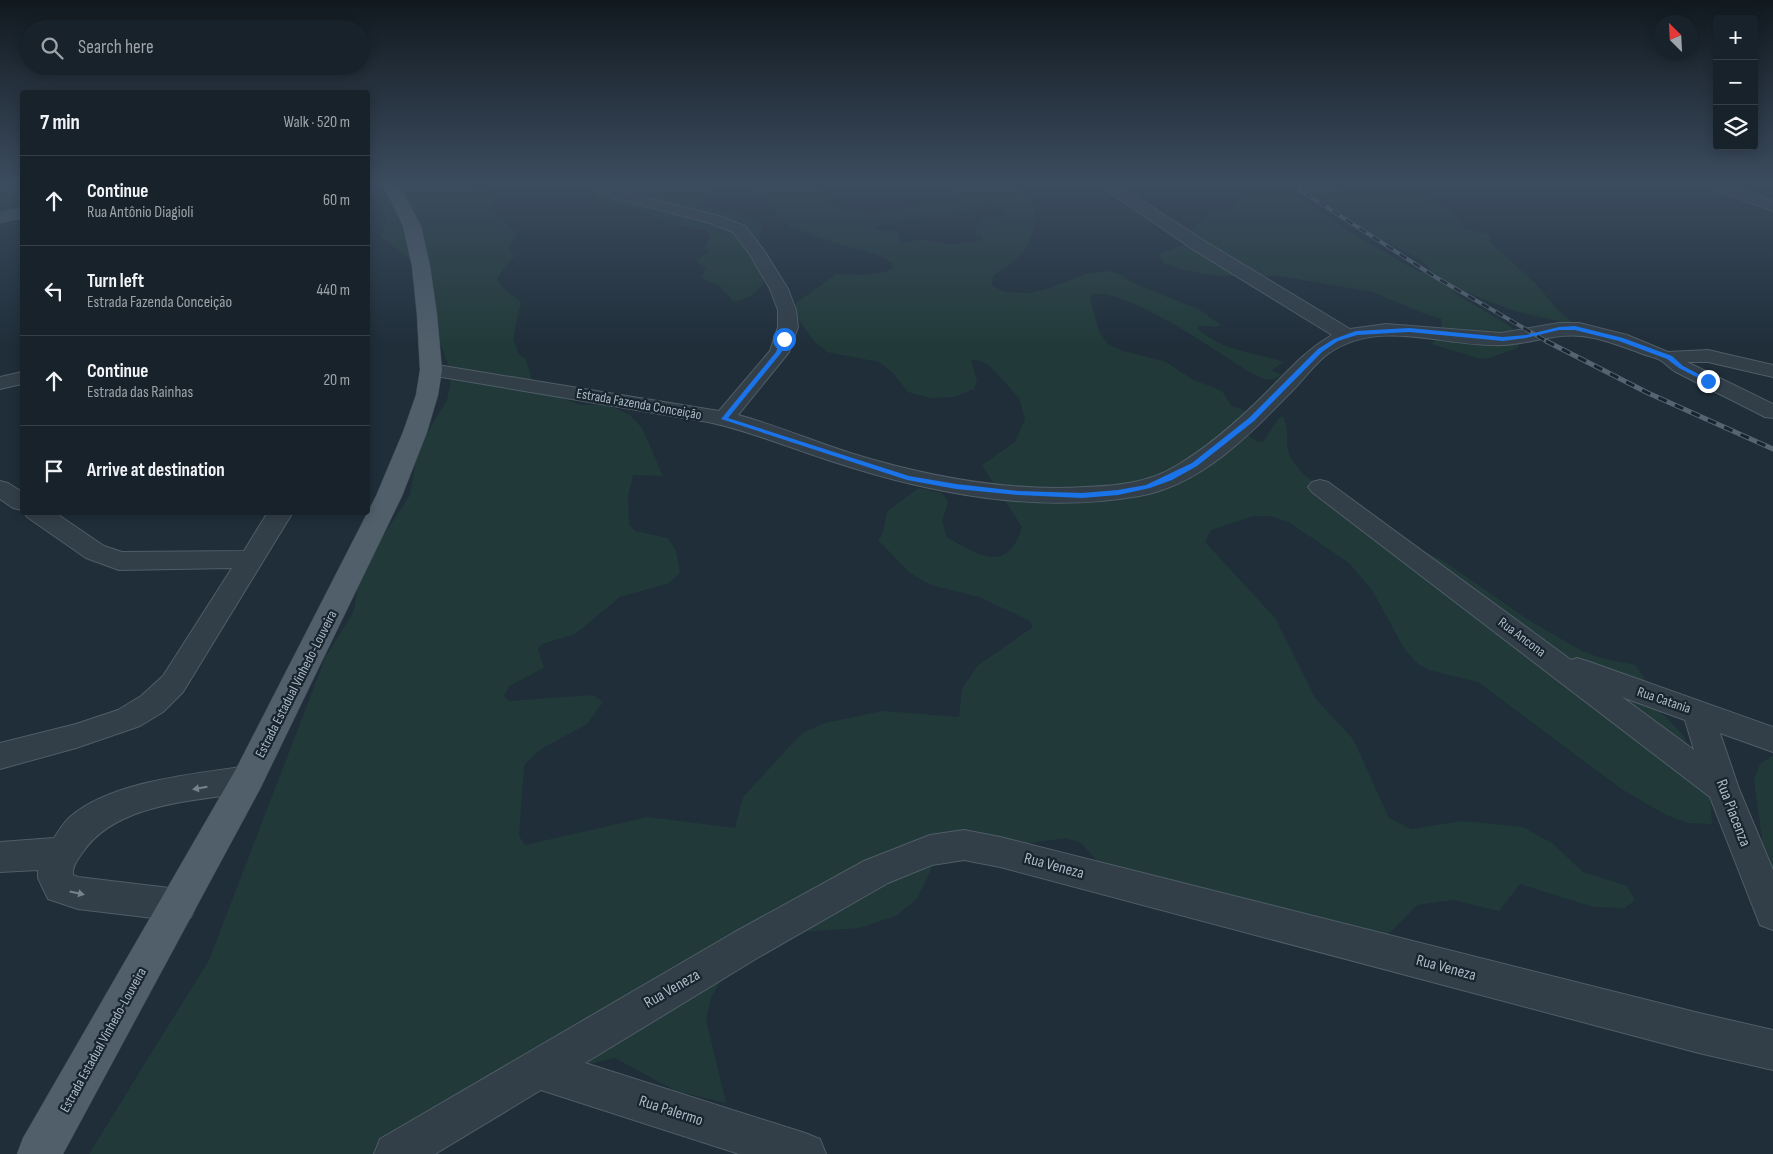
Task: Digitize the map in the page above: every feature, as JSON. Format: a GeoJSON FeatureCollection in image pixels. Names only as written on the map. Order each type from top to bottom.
{"type":"FeatureCollection","features":[{"type":"Feature","properties":{"kind":"main road","name":"Estrada Estadual Vinhedo-Louveira"},"geometry":{"type":"LineString","coordinates":[[39,1154],[248,779],[389,496],[416,432],[427,395],[431,370],[421,266],[415,239]]}},
{"type":"Feature","properties":{"kind":"street"},"geometry":{"type":"LineString","coordinates":[[724,419],[779,352],[788,327],[787,310],[779,289],[757,252],[747,239]]}},
{"type":"Feature","properties":{"kind":"street"},"geometry":{"type":"LineString","coordinates":[[1189,239],[1347,336]]}},
{"type":"Feature","properties":{"kind":"street","name":"Estrada Fazenda Conceição"},"geometry":{"type":"LineString","coordinates":[[431,370],[724,419],[907,478],[956,487],[1019,493],[1082,495],[1148,487],[1195,464],[1252,420],[1320,350],[1347,336],[1373,331],[1409,330],[1503,339],[1565,328],[1582,329],[1700,362],[1773,371]]}},
{"type":"Feature","properties":{"kind":"street"},"geometry":{"type":"LineString","coordinates":[[1624,340],[1700,362],[1773,412]]}},
{"type":"Feature","properties":{"kind":"street"},"geometry":{"type":"LineString","coordinates":[[1668,354],[1681,367],[1700,362]]}},
{"type":"Feature","properties":{"kind":"street"},"geometry":{"type":"LineString","coordinates":[[0,383],[20,378]]}},
{"type":"Feature","properties":{"kind":"street","name":"Rua Ancona"},"geometry":{"type":"LineString","coordinates":[[1320,487],[1723,790]]}},
{"type":"Feature","properties":{"kind":"street"},"geometry":{"type":"LineString","coordinates":[[0,488],[20,502]]}},
{"type":"Feature","properties":{"kind":"street"},"geometry":{"type":"LineString","coordinates":[[40,515],[95,552],[119,561],[252,559]]}},
{"type":"Feature","properties":{"kind":"street"},"geometry":{"type":"LineString","coordinates":[[0,756],[85,733],[129,718],[152,704],[174,684],[279,515]]}},
{"type":"Feature","properties":{"kind":"street","name":"Rua Catania"},"geometry":{"type":"LineString","coordinates":[[1555,662],[1773,740]]}},
{"type":"Feature","properties":{"kind":"street","name":"Rua Piacenza"},"geometry":{"type":"LineString","coordinates":[[1696,711],[1723,790],[1773,913]]}},
{"type":"Feature","properties":{"kind":"street"},"geometry":{"type":"LineString","coordinates":[[178,905],[78,894],[60,888],[55,880],[54,870],[62,853],[85,825],[100,814],[120,805],[166,794],[248,779]]}},
{"type":"Feature","properties":{"kind":"street","name":"Rua Veneza"},"geometry":{"type":"LineString","coordinates":[[395,1154],[746,945],[876,872],[930,850],[964,845],[1000,852],[1699,1033],[1773,1050]]}},
{"type":"Feature","properties":{"kind":"street"},"geometry":{"type":"LineString","coordinates":[[0,857],[62,853]]}},
{"type":"Feature","properties":{"kind":"street","name":"Rua Palermo"},"geometry":{"type":"LineString","coordinates":[[537,1068],[805,1154]]}},
{"type":"Feature","properties":{"kind":"green space"},"geometry":{"type":"Polygon","coordinates":[[[383,239],[514,239],[509,247],[514,257],[502,270],[497,279],[500,285],[521,302],[513,340],[519,354],[526,360],[534,387],[580,405],[609,405],[630,415],[642,428],[663,476],[633,475],[628,496],[629,524],[635,531],[668,538],[676,551],[680,573],[669,583],[620,597],[575,634],[542,644],[538,649],[544,668],[509,686],[504,696],[509,701],[593,695],[603,702],[587,724],[541,749],[524,765],[519,836],[525,845],[648,817],[735,828],[743,797],[802,733],[825,723],[883,711],[959,717],[962,689],[977,666],[1033,627],[1030,621],[979,597],[931,585],[910,573],[878,540],[883,533],[887,511],[919,488],[942,493],[948,502],[942,522],[947,537],[969,550],[991,557],[1000,556],[1009,551],[1016,542],[1022,527],[982,465],[1015,442],[1025,419],[1019,398],[990,366],[981,361],[971,360],[977,380],[974,389],[953,397],[931,398],[908,392],[893,373],[879,362],[827,352],[814,341],[795,315],[796,303],[836,274],[866,275],[885,272],[893,268],[892,263],[883,257],[823,239],[899,239],[901,244],[919,239],[952,245],[982,239],[1030,239],[1026,248],[1018,257],[993,276],[992,286],[1005,292],[1028,293],[1047,289],[1089,273],[1110,271],[1121,275],[1133,283],[1200,310],[1221,325],[1216,327],[1199,326],[1198,329],[1217,342],[1284,362],[1272,370],[1281,375],[1271,380],[1264,379],[1151,312],[1109,295],[1093,294],[1090,298],[1099,331],[1108,344],[1123,351],[1164,361],[1192,379],[1222,391],[1232,406],[1246,411],[1247,435],[1258,442],[1264,441],[1278,419],[1283,416],[1287,427],[1288,451],[1302,472],[1325,490],[1374,515],[1375,524],[1388,535],[1442,560],[1530,621],[1582,651],[1601,658],[1635,665],[1645,679],[1632,679],[1634,693],[1665,716],[1683,735],[1710,792],[1712,824],[1688,823],[1666,815],[1623,790],[1478,682],[1432,671],[1419,665],[1405,650],[1372,590],[1349,563],[1290,523],[1271,516],[1253,516],[1211,530],[1205,542],[1275,618],[1315,698],[1353,739],[1389,818],[1411,829],[1462,821],[1522,827],[1552,843],[1583,872],[1627,886],[1635,900],[1625,908],[1593,907],[1520,884],[1499,911],[1453,900],[1417,905],[1386,937],[1104,868],[1081,843],[1066,838],[950,854],[933,865],[917,899],[896,916],[859,928],[796,932],[725,974],[711,997],[706,1020],[726,1103],[676,1091],[615,1058],[519,1081],[394,1154],[89,1154],[209,960],[326,656],[354,611],[358,584],[369,557],[410,495],[418,448],[447,400],[452,374],[428,313],[415,263],[383,239]]]}},
{"type":"Feature","properties":{"kind":"green space"},"geometry":{"type":"Polygon","coordinates":[[[710,239],[760,239],[757,255],[765,274],[763,285],[751,296],[734,302],[719,286],[701,278],[706,268],[696,261],[709,252],[704,248],[710,239]]]}},
{"type":"Feature","properties":{"kind":"green space"},"geometry":{"type":"Polygon","coordinates":[[[1186,239],[1361,239],[1419,272],[1430,272],[1429,267],[1420,259],[1378,239],[1490,239],[1491,243],[1536,284],[1559,311],[1575,325],[1514,311],[1453,287],[1453,292],[1511,327],[1521,336],[1518,348],[1486,359],[1478,358],[1431,344],[1441,336],[1442,319],[1372,292],[1280,276],[1218,276],[1183,270],[1164,263],[1159,254],[1184,245],[1186,239]]]}},
{"type":"Feature","properties":{"kind":"green space"},"geometry":{"type":"Polygon","coordinates":[[[1773,755],[1773,898],[1769,890],[1754,780],[1760,764],[1773,755]]]}},
{"type":"Feature","properties":{"kind":"railway"},"geometry":{"type":"LineString","coordinates":[[1376,239],[1437,278],[1548,342]]}},
{"type":"Feature","properties":{"kind":"railway"},"geometry":{"type":"LineString","coordinates":[[1546,341],[1648,393],[1773,449]]}},
{"type":"Feature","properties":{"kind":"route"},"geometry":{"type":"LineString","coordinates":[[784,339],[779,352],[724,419],[771,433],[840,458],[907,478],[956,487],[1019,493],[1082,495],[1118,492],[1148,487],[1169,478],[1195,464],[1252,420],[1320,350],[1336,340],[1356,333],[1409,330],[1503,339],[1559,328],[1575,328],[1621,340],[1660,354],[1708,381]]}}]}
